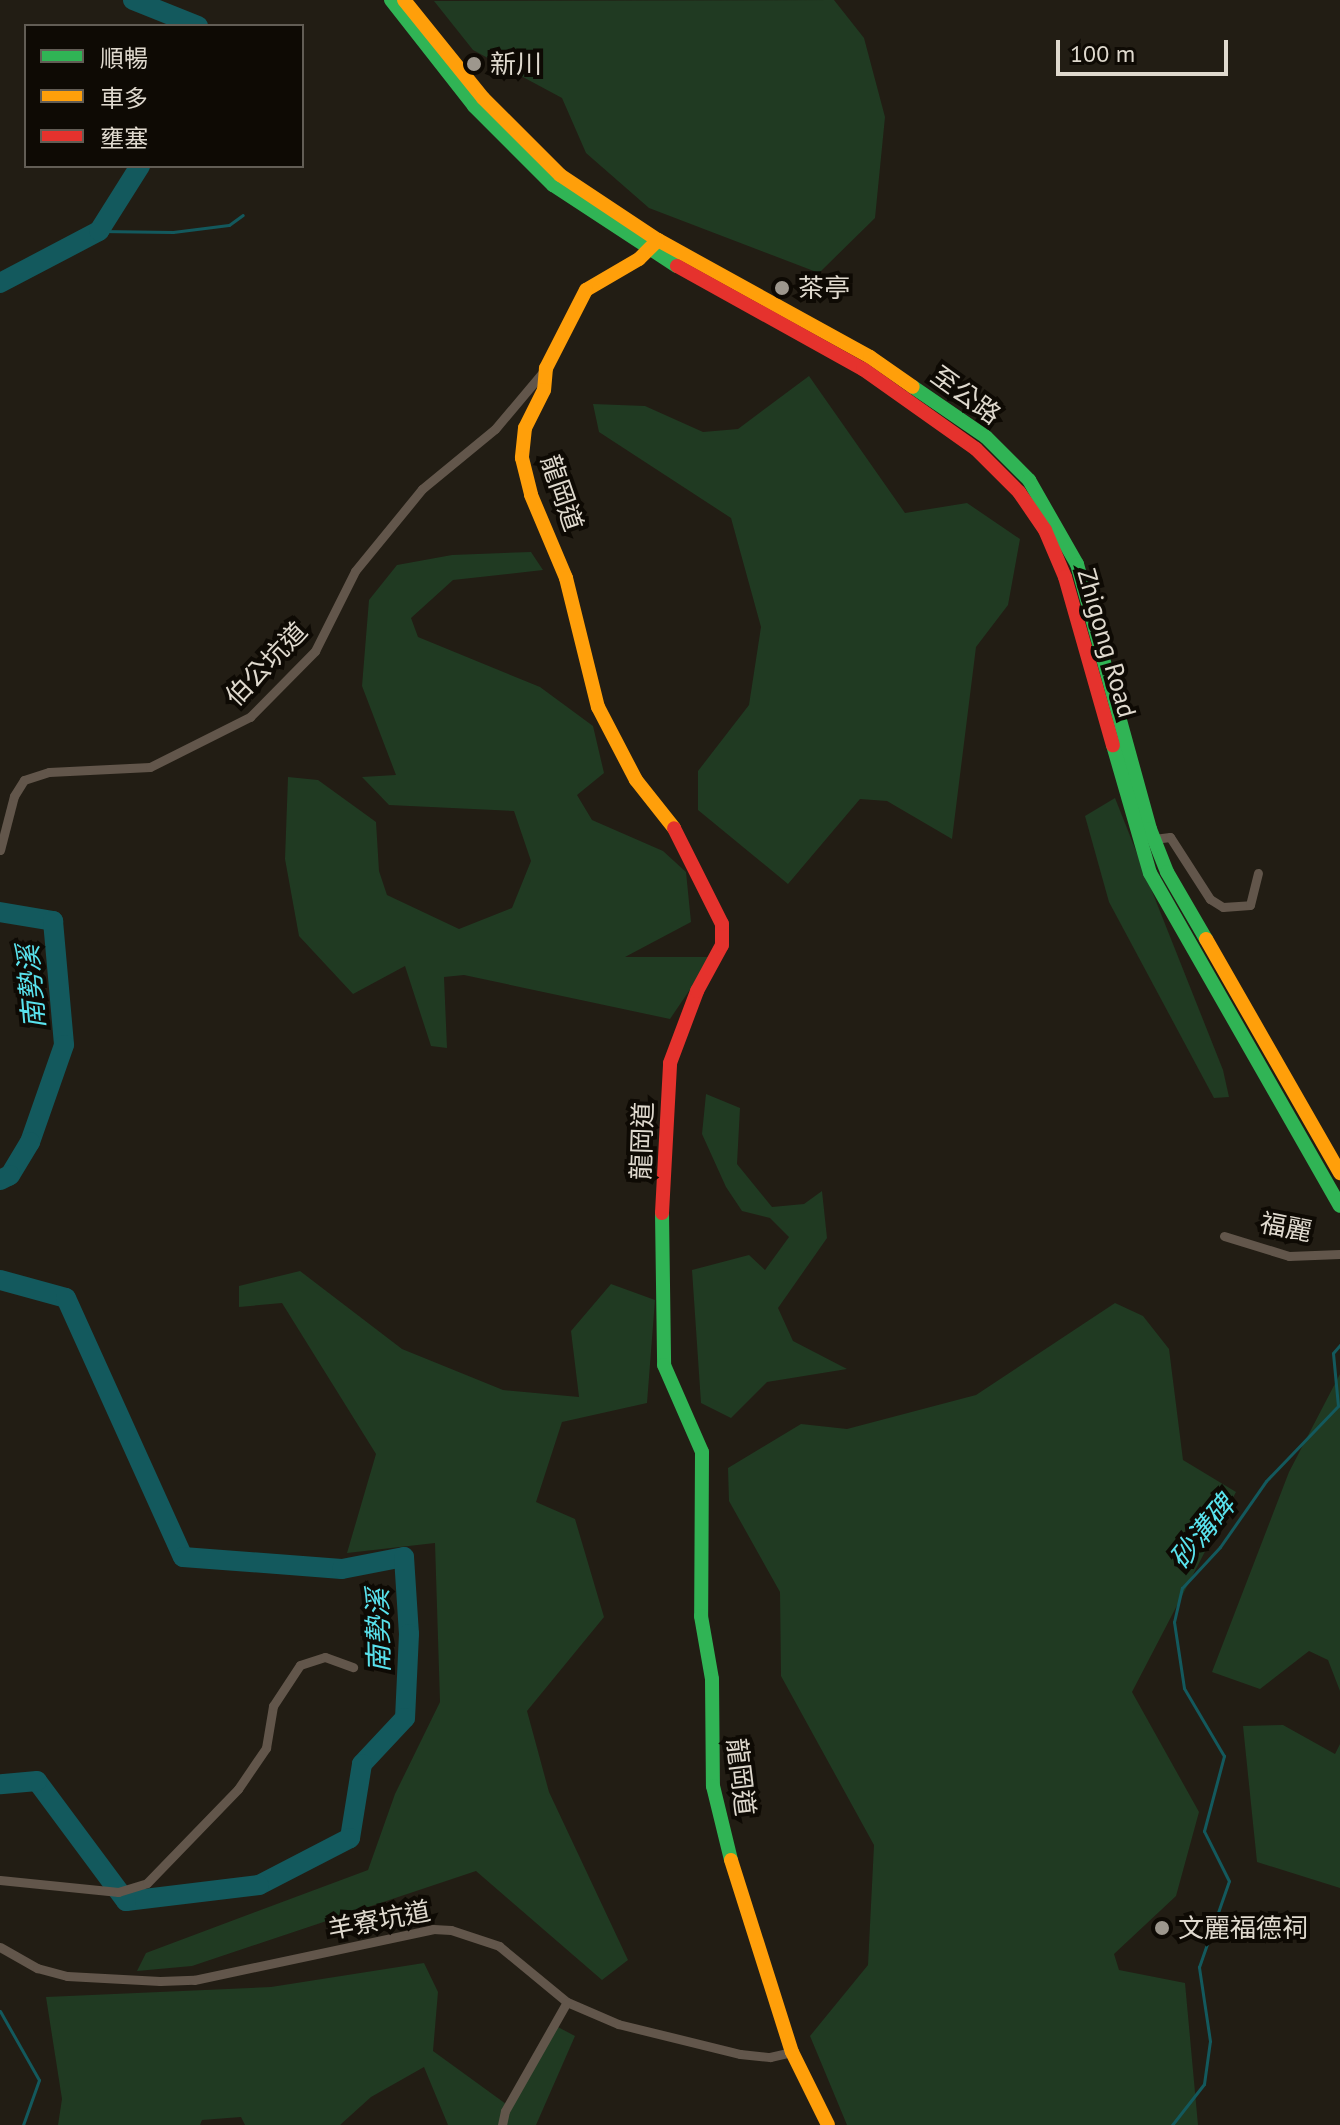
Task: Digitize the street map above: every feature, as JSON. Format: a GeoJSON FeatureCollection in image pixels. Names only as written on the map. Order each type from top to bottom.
{"type":"FeatureCollection","features":[{"type":"Feature","properties":{"kind":"street"},"geometry":{"type":"LineString","coordinates":[[391,0],[421,44],[498,134],[553,185],[654,245]]}},
{"type":"Feature","properties":{"kind":"street"},"geometry":{"type":"LineString","coordinates":[[404,0],[520,138],[560,175],[654,245]]}},
{"type":"Feature","properties":{"kind":"street","name":"Zhigong Road"},"geometry":{"type":"LineString","coordinates":[[654,245],[867,363],[976,449],[1019,492],[1045,530],[1065,577],[1154,839],[1228,978],[1340,1173]]}},
{"type":"Feature","properties":{"kind":"street","name":"龍岡道"},"geometry":{"type":"LineString","coordinates":[[654,245],[586,290],[546,368],[544,390],[525,428],[522,458],[531,495],[566,578],[598,707],[636,780],[667,816],[722,924],[722,945],[710,976],[697,991],[670,1063],[662,1171],[664,1365],[702,1452],[699,1565],[712,1679],[713,1786],[741,1903],[792,2052],[828,2125]]}},
{"type":"Feature","properties":{"kind":"street","name":"至公路"},"geometry":{"type":"LineString","coordinates":[[867,363],[986,437],[1029,480],[1067,540],[1109,704]]}},
{"type":"Feature","properties":{"kind":"street","name":"伯公坑道"},"geometry":{"type":"LineString","coordinates":[[0,850],[14,796],[24,780],[49,772],[150,767],[224,734],[250,717],[315,651],[355,571],[422,489],[495,429],[546,368]]}},
{"type":"Feature","properties":{"kind":"street"},"geometry":{"type":"LineString","coordinates":[[976,449],[986,437]]}},
{"type":"Feature","properties":{"kind":"street","name":"Zhigong Road"},"geometry":{"type":"LineString","coordinates":[[1109,704],[1150,873],[1340,1206]]}},
{"type":"Feature","properties":{"kind":"street"},"geometry":{"type":"LineString","coordinates":[[1154,839],[1170,837],[1210,899],[1223,907],[1250,905],[1258,873]]}},
{"type":"Feature","properties":{"kind":"street"},"geometry":{"type":"LineString","coordinates":[[1214,987],[1228,978]]}},
{"type":"Feature","properties":{"kind":"street","name":"福麗"},"geometry":{"type":"LineString","coordinates":[[1224,1236],[1289,1256],[1340,1254]]}},
{"type":"Feature","properties":{"kind":"street"},"geometry":{"type":"LineString","coordinates":[[0,1880],[118,1892],[147,1883],[238,1789],[266,1748],[273,1706],[300,1665],[325,1657],[353,1667]]}},
{"type":"Feature","properties":{"kind":"street","name":"羊寮坑道"},"geometry":{"type":"LineString","coordinates":[[0,1947],[37,1968],[67,1976],[171,1981],[433,1929],[451,1930],[499,1946],[567,2002],[679,2042],[770,2057],[792,2052]]}},
{"type":"Feature","properties":{"kind":"street"},"geometry":{"type":"LineString","coordinates":[[502,2125],[505,2111],[567,2002]]}},
{"type":"Feature","properties":{"kind":"green space"},"geometry":{"type":"Polygon","coordinates":[[[834,0],[864,38],[885,117],[875,218],[819,273],[649,208],[586,153],[562,98],[473,50],[434,1],[834,0]]]}},
{"type":"Feature","properties":{"kind":"green space"},"geometry":{"type":"Polygon","coordinates":[[[809,376],[905,513],[967,503],[1020,539],[1008,605],[976,647],[952,839],[887,801],[860,799],[788,884],[698,810],[698,771],[749,705],[761,627],[731,518],[599,432],[593,404],[645,406],[703,432],[738,429],[809,376]]]}},
{"type":"Feature","properties":{"kind":"green space"},"geometry":{"type":"Polygon","coordinates":[[[531,552],[543,570],[453,580],[411,618],[418,637],[540,687],[593,726],[604,773],[577,795],[592,820],[663,851],[686,872],[691,922],[625,957],[712,957],[670,1019],[464,975],[444,977],[447,1048],[431,1046],[405,966],[353,994],[299,936],[285,859],[288,777],[318,780],[376,822],[379,871],[387,895],[459,929],[512,908],[531,861],[514,811],[389,805],[362,777],[396,775],[362,686],[369,600],[397,565],[452,555],[531,552]]]}},
{"type":"Feature","properties":{"kind":"green space"},"geometry":{"type":"Polygon","coordinates":[[[1115,798],[1223,1070],[1229,1097],[1214,1098],[1109,902],[1085,816],[1115,798]]]}},
{"type":"Feature","properties":{"kind":"green space"},"geometry":{"type":"Polygon","coordinates":[[[706,1094],[740,1108],[737,1164],[772,1207],[804,1204],[822,1191],[827,1238],[778,1308],[793,1341],[847,1369],[767,1382],[731,1418],[701,1403],[692,1270],[749,1255],[765,1270],[789,1237],[770,1218],[742,1211],[726,1187],[702,1134],[706,1094]]]}},
{"type":"Feature","properties":{"kind":"green space"},"geometry":{"type":"Polygon","coordinates":[[[300,1271],[402,1349],[503,1390],[579,1397],[571,1331],[611,1284],[655,1300],[647,1403],[562,1422],[536,1502],[575,1519],[604,1617],[527,1711],[549,1792],[628,1960],[602,1980],[476,1871],[192,1966],[137,1971],[146,1953],[368,1870],[395,1794],[440,1702],[435,1543],[347,1553],[376,1454],[282,1303],[239,1307],[239,1286],[300,1271]]]}},
{"type":"Feature","properties":{"kind":"green space"},"geometry":{"type":"Polygon","coordinates":[[[1115,1303],[1143,1316],[1169,1349],[1183,1460],[1236,1492],[1132,1692],[1199,1812],[1176,1896],[1114,1954],[1119,1970],[1185,1983],[1198,2125],[847,2125],[810,2036],[868,1965],[874,1845],[781,1676],[780,1592],[729,1501],[728,1468],[801,1424],[847,1429],[976,1395],[1115,1303]]]}},
{"type":"Feature","properties":{"kind":"green space"},"geometry":{"type":"Polygon","coordinates":[[[1340,1374],[1340,1691],[1328,1660],[1309,1651],[1260,1689],[1212,1672],[1289,1472],[1340,1374]]]}},
{"type":"Feature","properties":{"kind":"green space"},"geometry":{"type":"Polygon","coordinates":[[[1283,1725],[1335,1754],[1340,1744],[1340,1888],[1257,1862],[1243,1726],[1283,1725]]]}},
{"type":"Feature","properties":{"kind":"green space"},"geometry":{"type":"Polygon","coordinates":[[[424,1963],[438,1992],[433,2051],[506,2104],[554,2025],[575,2036],[536,2125],[448,2125],[424,2067],[371,2097],[340,2125],[245,2125],[241,2117],[202,2120],[200,2125],[58,2125],[62,2099],[46,1997],[271,1987],[424,1963]]]}},
{"type":"Feature","properties":{"kind":"waterway","name":"南勢溪"},"geometry":{"type":"LineString","coordinates":[[133,0],[193,24]]}},
{"type":"Feature","properties":{"kind":"waterway","name":"南勢溪"},"geometry":{"type":"LineString","coordinates":[[0,283],[99,231],[139,168]]}},
{"type":"Feature","properties":{"kind":"waterway"},"geometry":{"type":"LineString","coordinates":[[99,231],[173,232],[229,225],[243,215]]}},
{"type":"Feature","properties":{"kind":"waterway","name":"南勢溪"},"geometry":{"type":"LineString","coordinates":[[0,912],[53,921],[64,1045],[30,1142],[10,1175],[0,1180]]}},
{"type":"Feature","properties":{"kind":"waterway","name":"南勢溪"},"geometry":{"type":"LineString","coordinates":[[0,1280],[66,1298],[183,1557],[342,1569],[404,1557],[409,1634],[405,1718],[362,1764],[350,1838],[259,1885],[126,1901],[37,1781],[0,1784]]}},
{"type":"Feature","properties":{"kind":"waterway","name":"砂溝碑"},"geometry":{"type":"LineString","coordinates":[[1172,2125],[1204,2084],[1210,2041],[1199,1967],[1229,1881],[1204,1831],[1224,1756],[1184,1688],[1174,1622],[1182,1588],[1220,1547],[1266,1481],[1338,1406],[1333,1353],[1340,1345]]}},
{"type":"Feature","properties":{"kind":"waterway","name":"南勢溪"},"geometry":{"type":"LineString","coordinates":[[0,2011],[39,2080],[23,2125]]}},
{"type":"Feature","properties":{"kind":"traffic: fast"},"geometry":{"type":"LineString","coordinates":[[391,0],[474,106],[553,185],[677,266]]}},
{"type":"Feature","properties":{"kind":"traffic: fast"},"geometry":{"type":"LineString","coordinates":[[913,387],[986,437],[1029,480],[1077,564],[1150,829],[1167,872],[1206,939]]}},
{"type":"Feature","properties":{"kind":"traffic: fast"},"geometry":{"type":"LineString","coordinates":[[1113,745],[1150,873],[1340,1206]]}},
{"type":"Feature","properties":{"kind":"traffic: fast"},"geometry":{"type":"LineString","coordinates":[[662,1213],[664,1365],[702,1452],[701,1616],[712,1679],[713,1786],[731,1860]]}},
{"type":"Feature","properties":{"kind":"traffic: slow"},"geometry":{"type":"LineString","coordinates":[[404,0],[483,98],[560,175],[658,240],[870,357],[913,387]]}},
{"type":"Feature","properties":{"kind":"traffic: slow"},"geometry":{"type":"LineString","coordinates":[[658,240],[639,259],[586,290],[546,368],[544,390],[525,428],[522,458],[531,495],[566,578],[598,707],[636,780],[674,828]]}},
{"type":"Feature","properties":{"kind":"traffic: slow"},"geometry":{"type":"LineString","coordinates":[[1206,939],[1340,1173]]}},
{"type":"Feature","properties":{"kind":"traffic: slow"},"geometry":{"type":"LineString","coordinates":[[731,1860],[792,2052],[828,2125]]}},
{"type":"Feature","properties":{"kind":"traffic: jam"},"geometry":{"type":"LineString","coordinates":[[677,266],[863,369],[976,449],[1019,492],[1045,530],[1065,577],[1113,745]]}},
{"type":"Feature","properties":{"kind":"traffic: jam"},"geometry":{"type":"LineString","coordinates":[[662,1213],[670,1063],[697,991],[722,945],[722,924],[674,828]]}},
{"type":"Feature","properties":{"kind":"place","name":"新川"},"geometry":{"type":"Point","coordinates":[474,64]}},
{"type":"Feature","properties":{"kind":"place","name":"茶亭"},"geometry":{"type":"Point","coordinates":[782,288]}},
{"type":"Feature","properties":{"kind":"place","name":"文麗福德祠"},"geometry":{"type":"Point","coordinates":[1162,1928]}}]}
